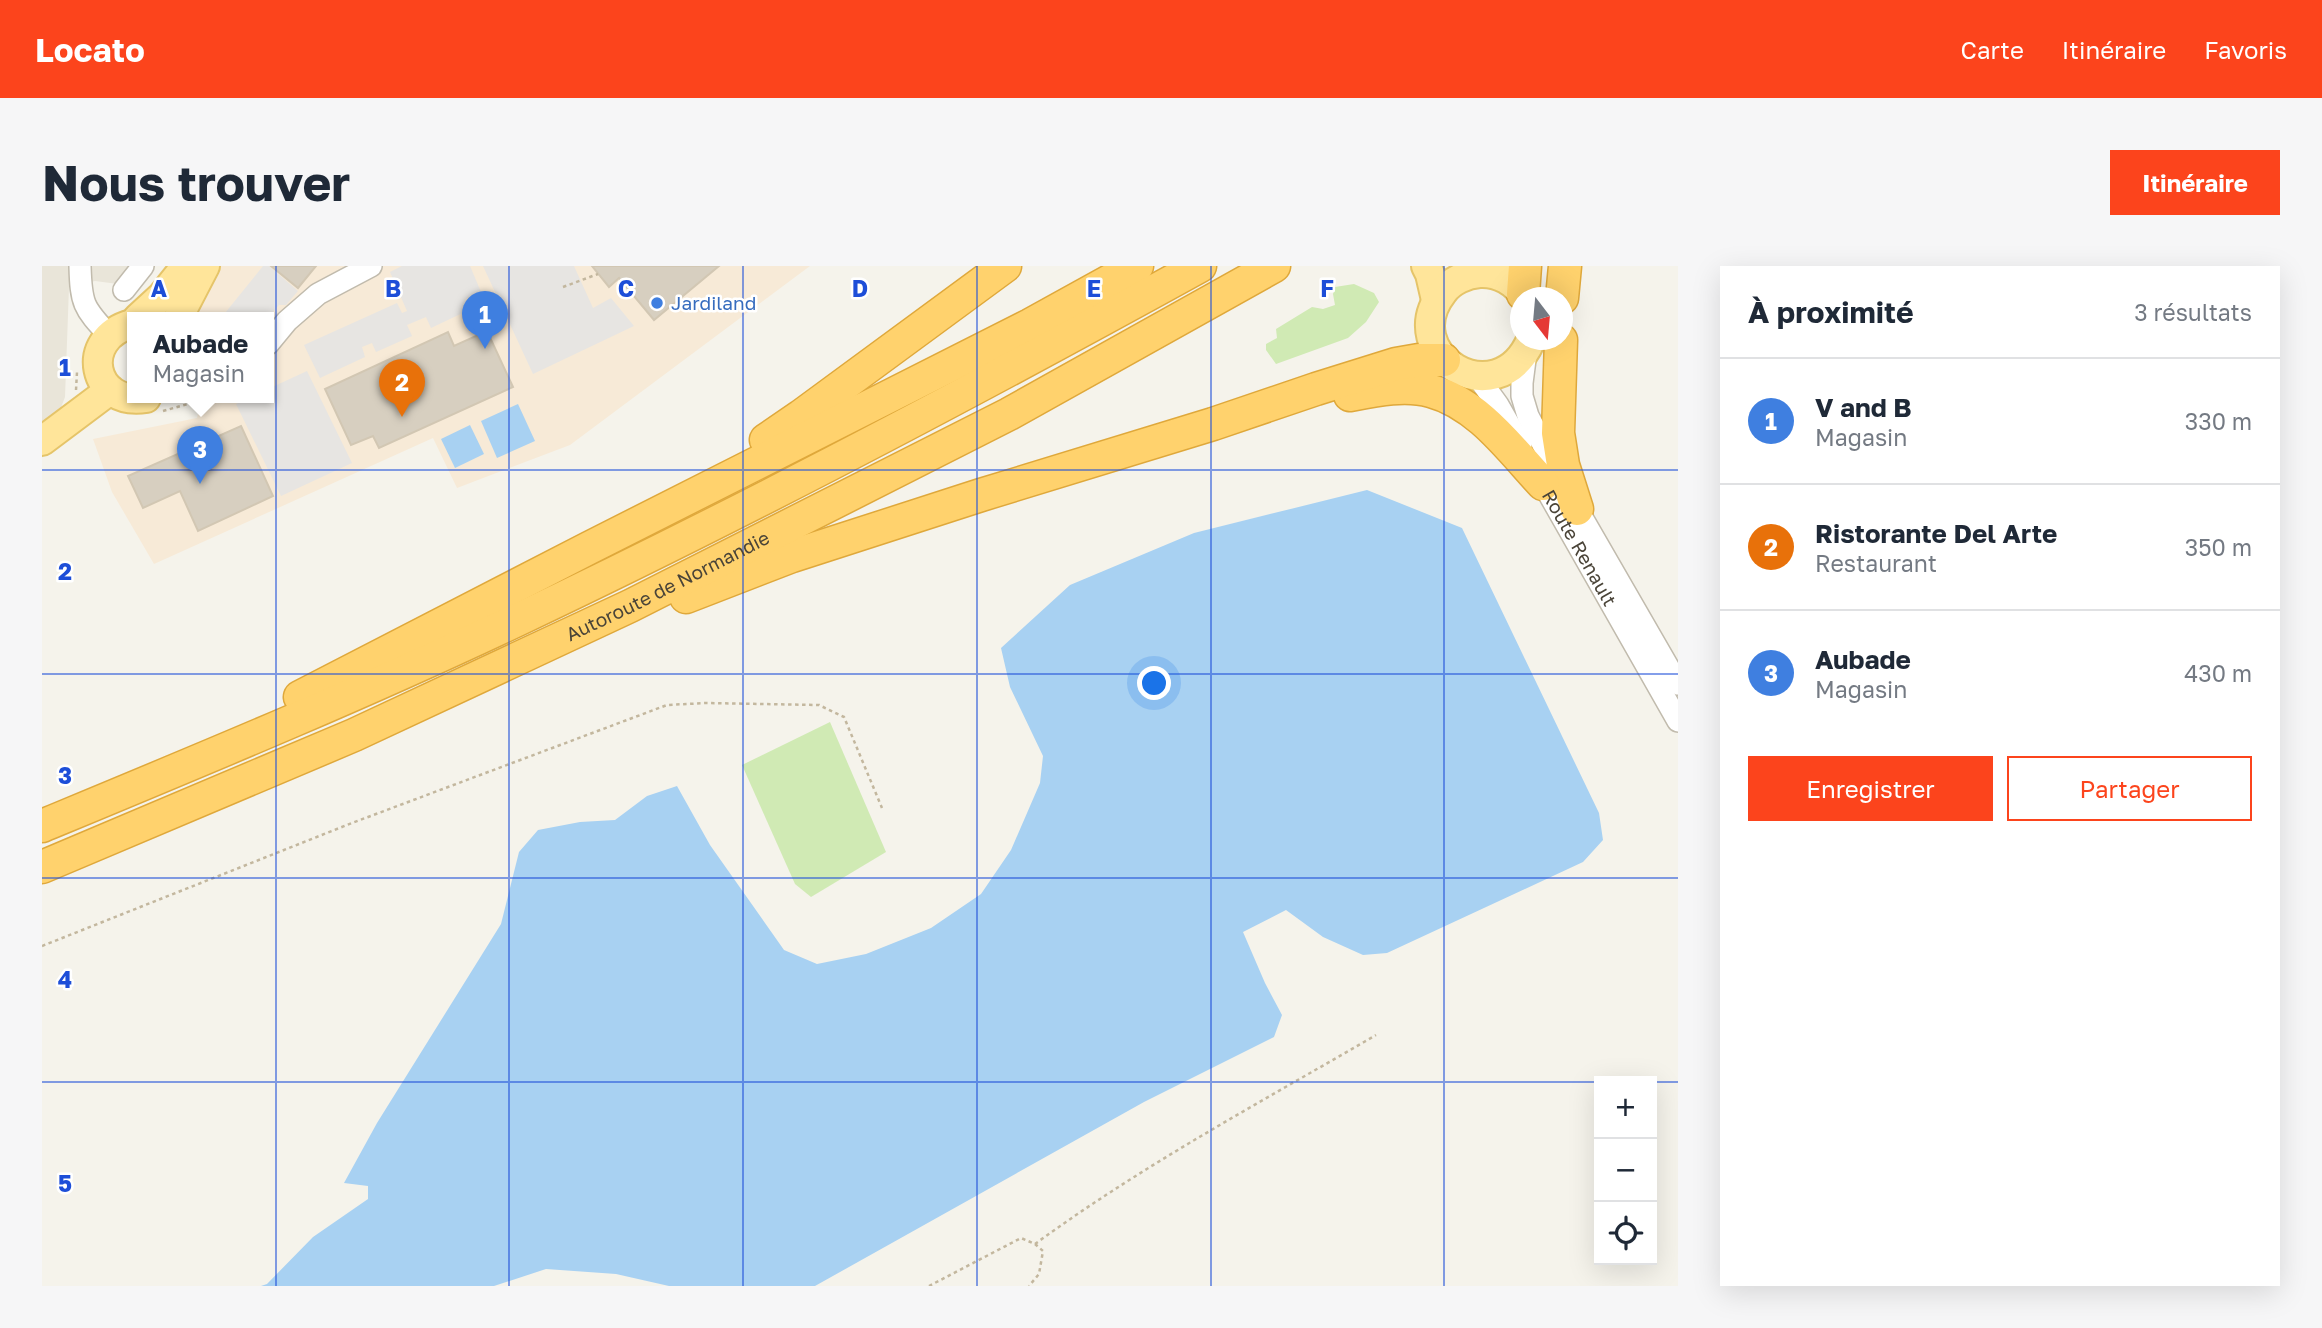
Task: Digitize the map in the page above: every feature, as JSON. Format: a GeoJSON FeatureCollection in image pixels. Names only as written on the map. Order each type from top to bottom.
{"type":"FeatureCollection","features":[{"type":"Feature","properties":{"kind":"highway"},"geometry":{"type":"LineString","coordinates":[[589,548],[634,517],[697,482],[801,416],[1005,266]]}},
{"type":"Feature","properties":{"kind":"highway"},"geometry":{"type":"LineString","coordinates":[[235,746],[268,714],[1030,325],[1137,266]]}},
{"type":"Feature","properties":{"kind":"highway","name":"Autoroute de Normandie"},"geometry":{"type":"LineString","coordinates":[[42,826],[338,702],[518,620],[991,381],[1200,266]]}},
{"type":"Feature","properties":{"kind":"highway","name":"Autoroute de Normandie"},"geometry":{"type":"LineString","coordinates":[[42,867],[354,735],[630,606],[1009,414],[1274,266]]}},
{"type":"Feature","properties":{"kind":"highway"},"geometry":{"type":"LineString","coordinates":[[1563,287],[1565,266]]}},
{"type":"Feature","properties":{"kind":"highway"},"geometry":{"type":"LineString","coordinates":[[1561,350],[1558,433],[1563,465],[1577,509]]}},
{"type":"Feature","properties":{"kind":"highway"},"geometry":{"type":"LineString","coordinates":[[630,606],[677,601],[792,556],[1213,424],[1315,388],[1396,364],[1444,360]]}},
{"type":"Feature","properties":{"kind":"highway"},"geometry":{"type":"LineString","coordinates":[[1213,424],[1374,390],[1402,388],[1430,391],[1454,400],[1475,413],[1543,484]]}},
{"type":"Feature","properties":{"kind":"main road"},"geometry":{"type":"LineString","coordinates":[[145,312],[162,296],[186,266]]}},
{"type":"Feature","properties":{"kind":"main road"},"geometry":{"type":"LineString","coordinates":[[180,312],[205,266]]}},
{"type":"Feature","properties":{"kind":"main road"},"geometry":{"type":"LineString","coordinates":[[1426,266],[1436,300]]}},
{"type":"Feature","properties":{"kind":"main road"},"geometry":{"type":"LineString","coordinates":[[1444,360],[1435,348],[1430,333],[1430,317],[1436,300],[1455,271],[1496,275],[1524,286]]}},
{"type":"Feature","properties":{"kind":"main road"},"geometry":{"type":"LineString","coordinates":[[126,327],[101,345],[97,356],[102,381],[110,390],[127,399]]}},
{"type":"Feature","properties":{"kind":"main road","name":"Route Renault"},"geometry":{"type":"LineString","coordinates":[[1444,360],[1453,368],[1477,376],[1491,376],[1517,363],[1526,350]]}},
{"type":"Feature","properties":{"kind":"main road"},"geometry":{"type":"LineString","coordinates":[[42,441],[110,390]]}},
{"type":"Feature","properties":{"kind":"street"},"geometry":{"type":"LineString","coordinates":[[80,266],[85,307],[126,327]]}},
{"type":"Feature","properties":{"kind":"street"},"geometry":{"type":"LineString","coordinates":[[124,290],[143,266]]}},
{"type":"Feature","properties":{"kind":"street"},"geometry":{"type":"LineString","coordinates":[[274,337],[287,321],[318,294],[371,266]]}},
{"type":"Feature","properties":{"kind":"street","name":"Route Renault"},"geometry":{"type":"LineString","coordinates":[[1528,350],[1522,383],[1522,396],[1528,416],[1577,509],[1678,684]]}},
{"type":"Feature","properties":{"kind":"street","name":"Route Renault"},"geometry":{"type":"LineString","coordinates":[[1477,376],[1498,405],[1678,720]]}},
{"type":"Feature","properties":{"kind":"path"},"geometry":{"type":"LineString","coordinates":[[563,287],[598,274]]}},
{"type":"Feature","properties":{"kind":"path"},"geometry":{"type":"LineString","coordinates":[[42,946],[352,823],[667,705],[706,702],[819,705],[844,717],[882,808]]}},
{"type":"Feature","properties":{"kind":"path"},"geometry":{"type":"LineString","coordinates":[[1035,1244],[1064,1222],[1194,1140],[1376,1035]]}},
{"type":"Feature","properties":{"kind":"path"},"geometry":{"type":"LineString","coordinates":[[929,1286],[1021,1238],[1043,1251],[1040,1274],[1029,1286]]}},
{"type":"Feature","properties":{"kind":"shaded area"},"geometry":{"type":"Polygon","coordinates":[[[42,266],[149,266],[133,286],[95,281],[69,287],[65,397],[42,458],[42,266]]]}},
{"type":"Feature","properties":{"kind":"shaded area"},"geometry":{"type":"Polygon","coordinates":[[[221,266],[810,266],[570,445],[457,488],[433,438],[154,564],[112,492],[93,439],[197,418],[201,403],[274,403],[274,312],[196,312],[221,266]]]}},
{"type":"Feature","properties":{"kind":"shaded area"},"geometry":{"type":"Polygon","coordinates":[[[263,266],[269,266],[298,291],[286,305],[279,305],[273,312],[226,312],[263,266]]]}},
{"type":"Feature","properties":{"kind":"shaded area"},"geometry":{"type":"Polygon","coordinates":[[[402,266],[470,266],[481,292],[465,299],[469,310],[431,328],[426,317],[407,325],[412,336],[376,352],[372,343],[362,347],[365,357],[320,378],[304,345],[397,303],[402,313],[407,311],[390,272],[402,266]]]}},
{"type":"Feature","properties":{"kind":"shaded area"},"geometry":{"type":"Polygon","coordinates":[[[483,266],[574,266],[593,308],[611,298],[634,326],[533,374],[483,266]]]}},
{"type":"Feature","properties":{"kind":"shaded area"},"geometry":{"type":"Polygon","coordinates":[[[307,371],[352,463],[281,496],[236,404],[274,403],[274,386],[307,371]]]}},
{"type":"Feature","properties":{"kind":"green space"},"geometry":{"type":"Polygon","coordinates":[[[1354,284],[1374,293],[1379,302],[1366,322],[1348,338],[1276,364],[1266,350],[1266,344],[1277,338],[1276,329],[1312,307],[1323,309],[1335,305],[1335,287],[1354,284]]]}},
{"type":"Feature","properties":{"kind":"green space"},"geometry":{"type":"Polygon","coordinates":[[[830,722],[886,852],[811,897],[795,884],[742,765],[830,722]]]}},
{"type":"Feature","properties":{"kind":"water"},"geometry":{"type":"Polygon","coordinates":[[[518,404],[535,441],[497,458],[481,421],[518,404]]]}},
{"type":"Feature","properties":{"kind":"water"},"geometry":{"type":"Polygon","coordinates":[[[470,425],[484,454],[455,468],[441,439],[470,425]]]}},
{"type":"Feature","properties":{"kind":"water"},"geometry":{"type":"Polygon","coordinates":[[[1367,490],[1462,528],[1599,813],[1603,840],[1583,862],[1387,953],[1363,955],[1323,937],[1286,910],[1243,932],[1282,1015],[1274,1037],[1144,1102],[815,1286],[669,1286],[616,1274],[546,1269],[494,1286],[261,1286],[267,1284],[313,1237],[368,1199],[368,1186],[344,1183],[377,1123],[501,924],[519,852],[538,830],[580,822],[615,820],[647,796],[677,786],[710,845],[784,950],[817,964],[866,954],[931,928],[981,894],[1011,850],[1040,783],[1043,756],[1010,687],[1001,648],[1070,585],[1194,533],[1367,490]]]}},
{"type":"Feature","properties":{"kind":"building"},"geometry":{"type":"Polygon","coordinates":[[[271,266],[316,266],[298,288],[271,266]]]}},
{"type":"Feature","properties":{"kind":"building","name":"Jardiland"},"geometry":{"type":"Polygon","coordinates":[[[592,266],[719,266],[654,320],[619,278],[609,287],[592,266]]]}},
{"type":"Feature","properties":{"kind":"building"},"geometry":{"type":"Polygon","coordinates":[[[487,331],[513,387],[379,448],[373,436],[351,445],[325,389],[448,332],[454,346],[487,331]]]}},
{"type":"Feature","properties":{"kind":"building"},"geometry":{"type":"Polygon","coordinates":[[[241,426],[273,496],[198,531],[180,491],[143,508],[128,476],[241,426]]]}},
{"type":"Feature","properties":{"kind":"place","name":"Jardiland"},"geometry":{"type":"Point","coordinates":[657,303]}},
{"type":"Feature","properties":{"kind":"place","name":"V and B"},"geometry":{"type":"Point","coordinates":[485,349]}},
{"type":"Feature","properties":{"kind":"place","name":"Ristorante Del Arte"},"geometry":{"type":"Point","coordinates":[402,417]}},
{"type":"Feature","properties":{"kind":"place","name":"Aubade"},"geometry":{"type":"Point","coordinates":[200,484]}}]}
